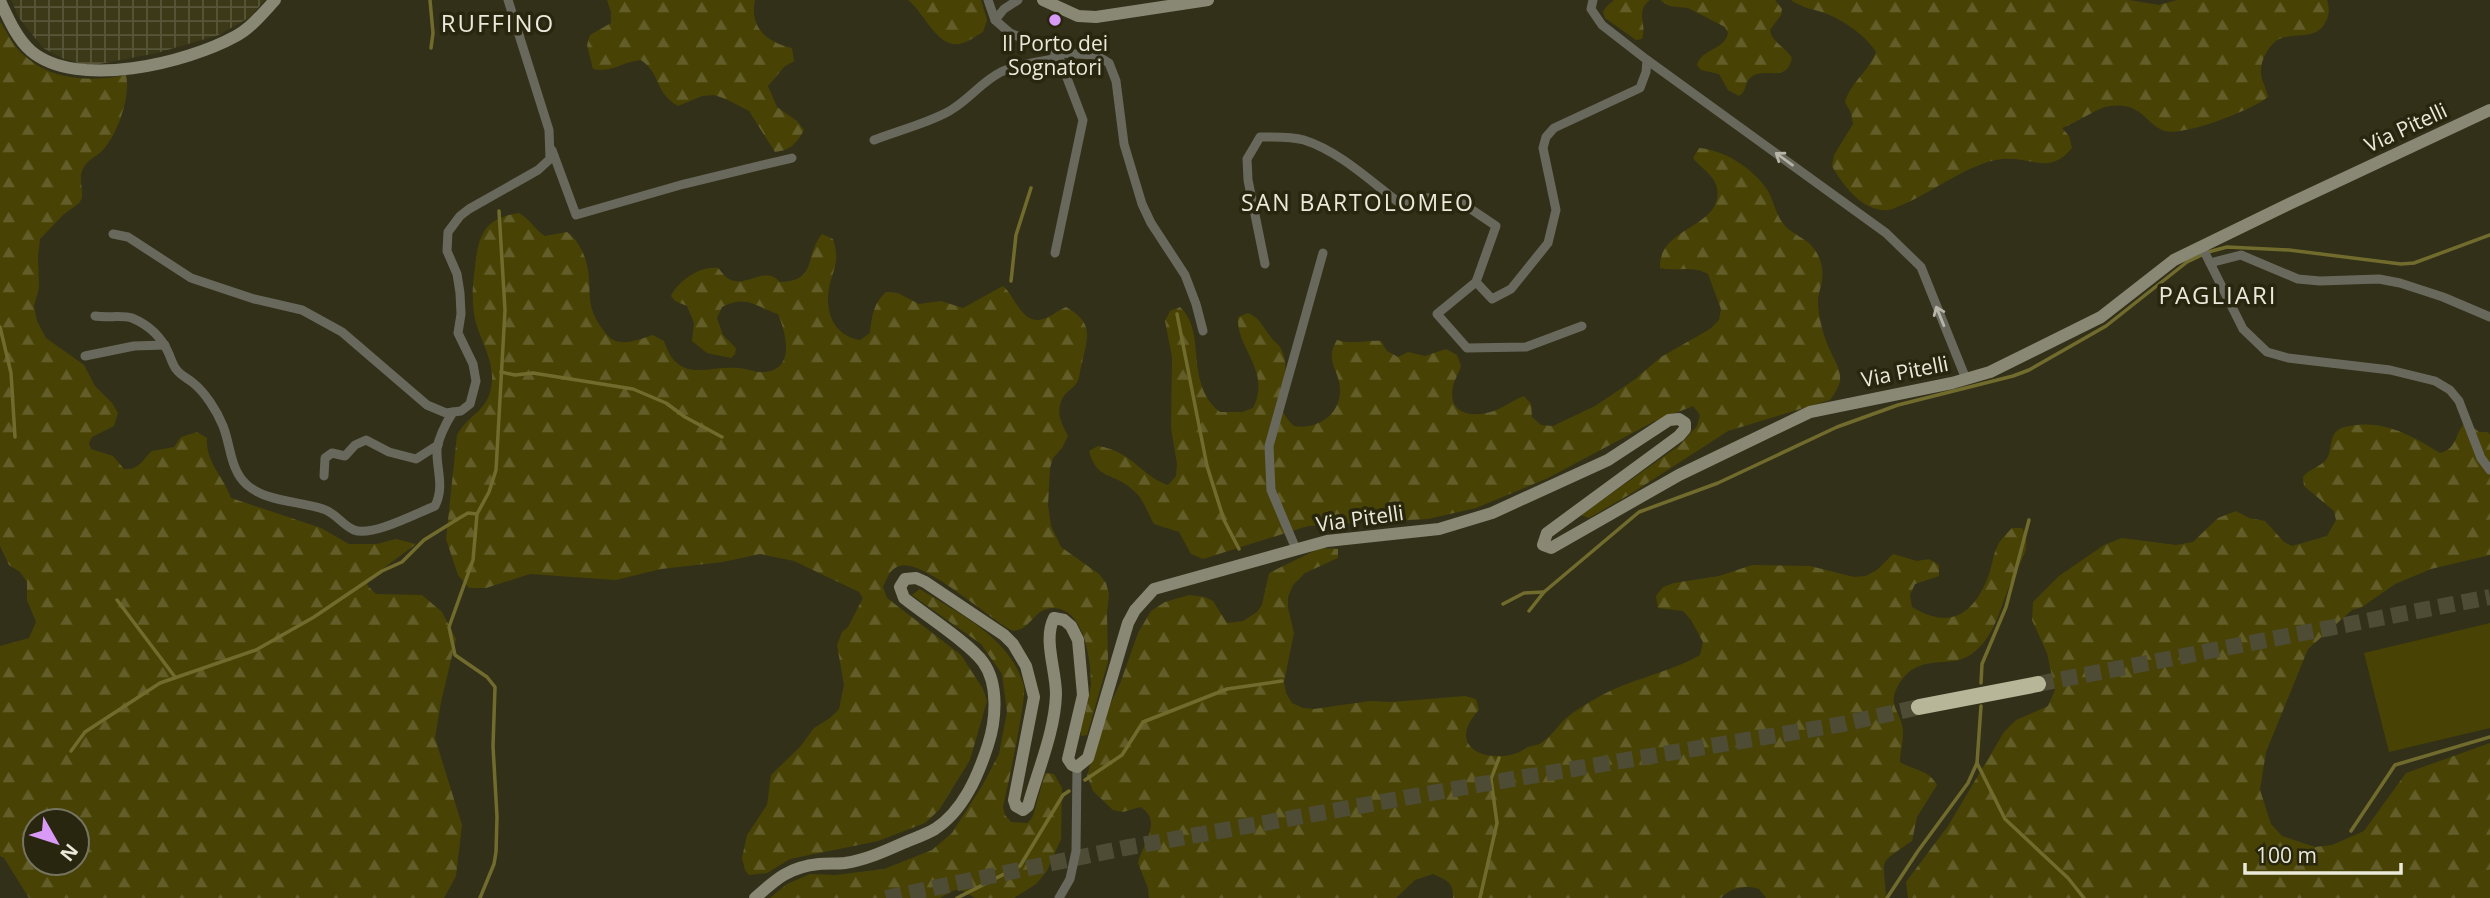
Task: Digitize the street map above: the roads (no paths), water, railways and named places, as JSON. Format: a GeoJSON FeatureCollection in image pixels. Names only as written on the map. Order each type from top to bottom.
{"type":"FeatureCollection","features":[{"type":"Feature","properties":{"kind":"highway"},"geometry":{"type":"LineString","coordinates":[[1919,706],[2038,684]]}},
{"type":"Feature","properties":{"kind":"street"},"geometry":{"type":"LineString","coordinates":[[0,1],[15,31],[31,51],[51,64],[95,71],[148,67],[218,45],[238,35],[258,19],[275,0]]}},
{"type":"Feature","properties":{"kind":"street"},"geometry":{"type":"LineString","coordinates":[[508,0],[550,130],[552,149],[576,215],[684,184],[792,158]]}},
{"type":"Feature","properties":{"kind":"street"},"geometry":{"type":"LineString","coordinates":[[988,0],[995,20],[1010,33],[1059,55],[1083,120],[1055,253]]}},
{"type":"Feature","properties":{"kind":"street"},"geometry":{"type":"LineString","coordinates":[[995,20],[1004,9],[1018,0]]}},
{"type":"Feature","properties":{"kind":"street"},"geometry":{"type":"LineString","coordinates":[[1042,0],[1078,16],[1096,17],[1208,0]]}},
{"type":"Feature","properties":{"kind":"street"},"geometry":{"type":"LineString","coordinates":[[1593,0],[1591,9],[1602,26],[1886,233],[1921,267],[1966,379]]}},
{"type":"Feature","properties":{"kind":"street"},"geometry":{"type":"LineString","coordinates":[[874,140],[953,110],[983,83],[1002,71],[1059,55],[1096,55],[1109,63],[1114,72],[1124,145],[1142,204],[1151,223],[1185,275],[1203,331]]}},
{"type":"Feature","properties":{"kind":"street"},"geometry":{"type":"LineString","coordinates":[[1476,282],[1492,299],[1511,289],[1548,243],[1556,210],[1543,148],[1546,137],[1554,128],[1640,88],[1647,60]]}},
{"type":"Feature","properties":{"kind":"street","name":"Via Pitelli"},"geometry":{"type":"LineString","coordinates":[[1077,766],[1088,758],[1128,623],[1135,610],[1154,589],[1328,541],[1439,528],[1492,513],[1608,460],[1669,420],[1679,419],[1685,423],[1685,429],[1679,436],[1547,533],[1543,545],[1551,548],[1679,475],[1810,412],[1990,372],[2101,317],[2174,260],[2490,110]]}},
{"type":"Feature","properties":{"kind":"street"},"geometry":{"type":"LineString","coordinates":[[1265,264],[1248,180],[1247,159],[1260,137],[1303,140],[1335,154],[1401,204],[1423,198],[1453,197],[1496,226],[1476,282],[1437,314],[1467,348],[1526,347],[1582,326]]}},
{"type":"Feature","properties":{"kind":"street"},"geometry":{"type":"LineString","coordinates":[[113,234],[128,237],[191,278],[254,299],[302,310],[342,332],[427,405],[446,413],[461,411],[470,404],[476,381],[473,364],[458,333],[460,293],[457,274],[447,251],[448,232],[469,209],[537,170],[550,159],[552,149]]}},
{"type":"Feature","properties":{"kind":"street"},"geometry":{"type":"LineString","coordinates":[[2202,247],[2243,329],[2267,352],[2288,358],[2390,370],[2435,381],[2450,390],[2459,401],[2481,458],[2490,470]]}},
{"type":"Feature","properties":{"kind":"street"},"geometry":{"type":"LineString","coordinates":[[1296,550],[1271,490],[1269,446],[1323,253]]}},
{"type":"Feature","properties":{"kind":"street"},"geometry":{"type":"LineString","coordinates":[[2209,261],[2241,255],[2298,279],[2379,279],[2400,283],[2490,317]]}},
{"type":"Feature","properties":{"kind":"street"},"geometry":{"type":"LineString","coordinates":[[95,316],[130,317],[155,332],[165,345],[175,368],[194,384],[215,411],[226,436],[231,458],[246,484],[259,493],[330,511],[354,530],[378,529],[435,506],[441,494],[438,445],[453,412]]}},
{"type":"Feature","properties":{"kind":"street"},"geometry":{"type":"LineString","coordinates":[[85,356],[134,346],[165,345]]}},
{"type":"Feature","properties":{"kind":"street"},"geometry":{"type":"LineString","coordinates":[[324,476],[325,458],[332,453],[345,456],[355,445],[366,440],[389,452],[416,459],[438,445]]}},
{"type":"Feature","properties":{"kind":"street"},"geometry":{"type":"LineString","coordinates":[[755,898],[780,876],[794,868],[845,863],[878,855],[933,830],[954,813],[970,788],[990,739],[995,709],[987,669],[977,655],[905,598],[900,587],[905,579],[925,582],[1004,635],[1013,644],[1026,666],[1034,697],[1014,800],[1020,810],[1025,810],[1028,806],[1055,712],[1055,677],[1049,632],[1051,624],[1054,618],[1057,618],[1072,626],[1078,640],[1083,695],[1069,754],[1069,762],[1077,766],[1076,851],[1070,879],[1059,898]]}},
{"type":"Feature","properties":{"kind":"waterway"},"geometry":{"type":"LineString","coordinates":[[430,0],[433,33],[431,48]]}},
{"type":"Feature","properties":{"kind":"waterway"},"geometry":{"type":"LineString","coordinates":[[1011,281],[1016,235],[1031,188]]}},
{"type":"Feature","properties":{"kind":"waterway"},"geometry":{"type":"LineString","coordinates":[[480,898],[496,852],[493,746],[495,687],[487,677],[455,655],[449,627],[473,560],[477,514],[489,492],[496,470],[505,310],[499,211]]}},
{"type":"Feature","properties":{"kind":"waterway"},"geometry":{"type":"LineString","coordinates":[[1529,611],[1544,592],[1639,512],[1718,483],[1837,427],[1898,405],[2029,370],[2106,326],[2187,262],[2208,252],[2227,247],[2289,250],[2401,264],[2414,263],[2490,235]]}},
{"type":"Feature","properties":{"kind":"waterway"},"geometry":{"type":"LineString","coordinates":[[1177,314],[1207,466],[1224,520],[1239,549]]}},
{"type":"Feature","properties":{"kind":"waterway"},"geometry":{"type":"LineString","coordinates":[[0,327],[11,373],[15,437]]}},
{"type":"Feature","properties":{"kind":"waterway"},"geometry":{"type":"LineString","coordinates":[[501,372],[515,375],[533,373],[633,389],[666,403],[685,417],[722,437]]}},
{"type":"Feature","properties":{"kind":"waterway"},"geometry":{"type":"LineString","coordinates":[[71,751],[85,732],[160,683],[256,650],[314,617],[382,571],[402,562],[424,540],[461,517],[468,513],[477,514]]}},
{"type":"Feature","properties":{"kind":"waterway"},"geometry":{"type":"LineString","coordinates":[[1981,683],[1982,664],[2006,607],[2029,520]]}},
{"type":"Feature","properties":{"kind":"waterway"},"geometry":{"type":"LineString","coordinates":[[1503,604],[1524,593],[1544,592]]}},
{"type":"Feature","properties":{"kind":"waterway"},"geometry":{"type":"LineString","coordinates":[[117,600],[175,677]]}},
{"type":"Feature","properties":{"kind":"waterway"},"geometry":{"type":"LineString","coordinates":[[1085,780],[1122,755],[1143,722],[1227,689],[1282,681]]}},
{"type":"Feature","properties":{"kind":"waterway"},"geometry":{"type":"LineString","coordinates":[[1887,898],[1968,783],[1977,763],[1981,706]]}},
{"type":"Feature","properties":{"kind":"waterway"},"geometry":{"type":"LineString","coordinates":[[2351,831],[2395,765],[2490,737]]}},
{"type":"Feature","properties":{"kind":"waterway"},"geometry":{"type":"LineString","coordinates":[[1480,898],[1497,823],[1491,779],[1499,758]]}},
{"type":"Feature","properties":{"kind":"waterway"},"geometry":{"type":"LineString","coordinates":[[1977,763],[2005,819],[2068,878],[2084,898]]}},
{"type":"Feature","properties":{"kind":"waterway"},"geometry":{"type":"LineString","coordinates":[[957,898],[1020,866],[1063,795],[1069,791]]}},
{"type":"Feature","properties":{"kind":"tunnel"},"geometry":{"type":"LineString","coordinates":[[2038,684],[2490,597]]}},
{"type":"Feature","properties":{"kind":"tunnel"},"geometry":{"type":"LineString","coordinates":[[886,898],[1124,848],[1843,724],[1919,707]]}},
{"type":"Feature","properties":{"kind":"place","name":"Il Porto dei Sognatori"},"geometry":{"type":"Point","coordinates":[1055,20]}},
{"type":"Feature","properties":{"kind":"district","name":"RUFFINO"},"geometry":{"type":"Point","coordinates":[498,24]}},
{"type":"Feature","properties":{"kind":"district","name":"SAN BARTOLOMEO"},"geometry":{"type":"Point","coordinates":[1358,203]}},
{"type":"Feature","properties":{"kind":"district","name":"PAGLIARI"},"geometry":{"type":"Point","coordinates":[2218,296]}}]}
